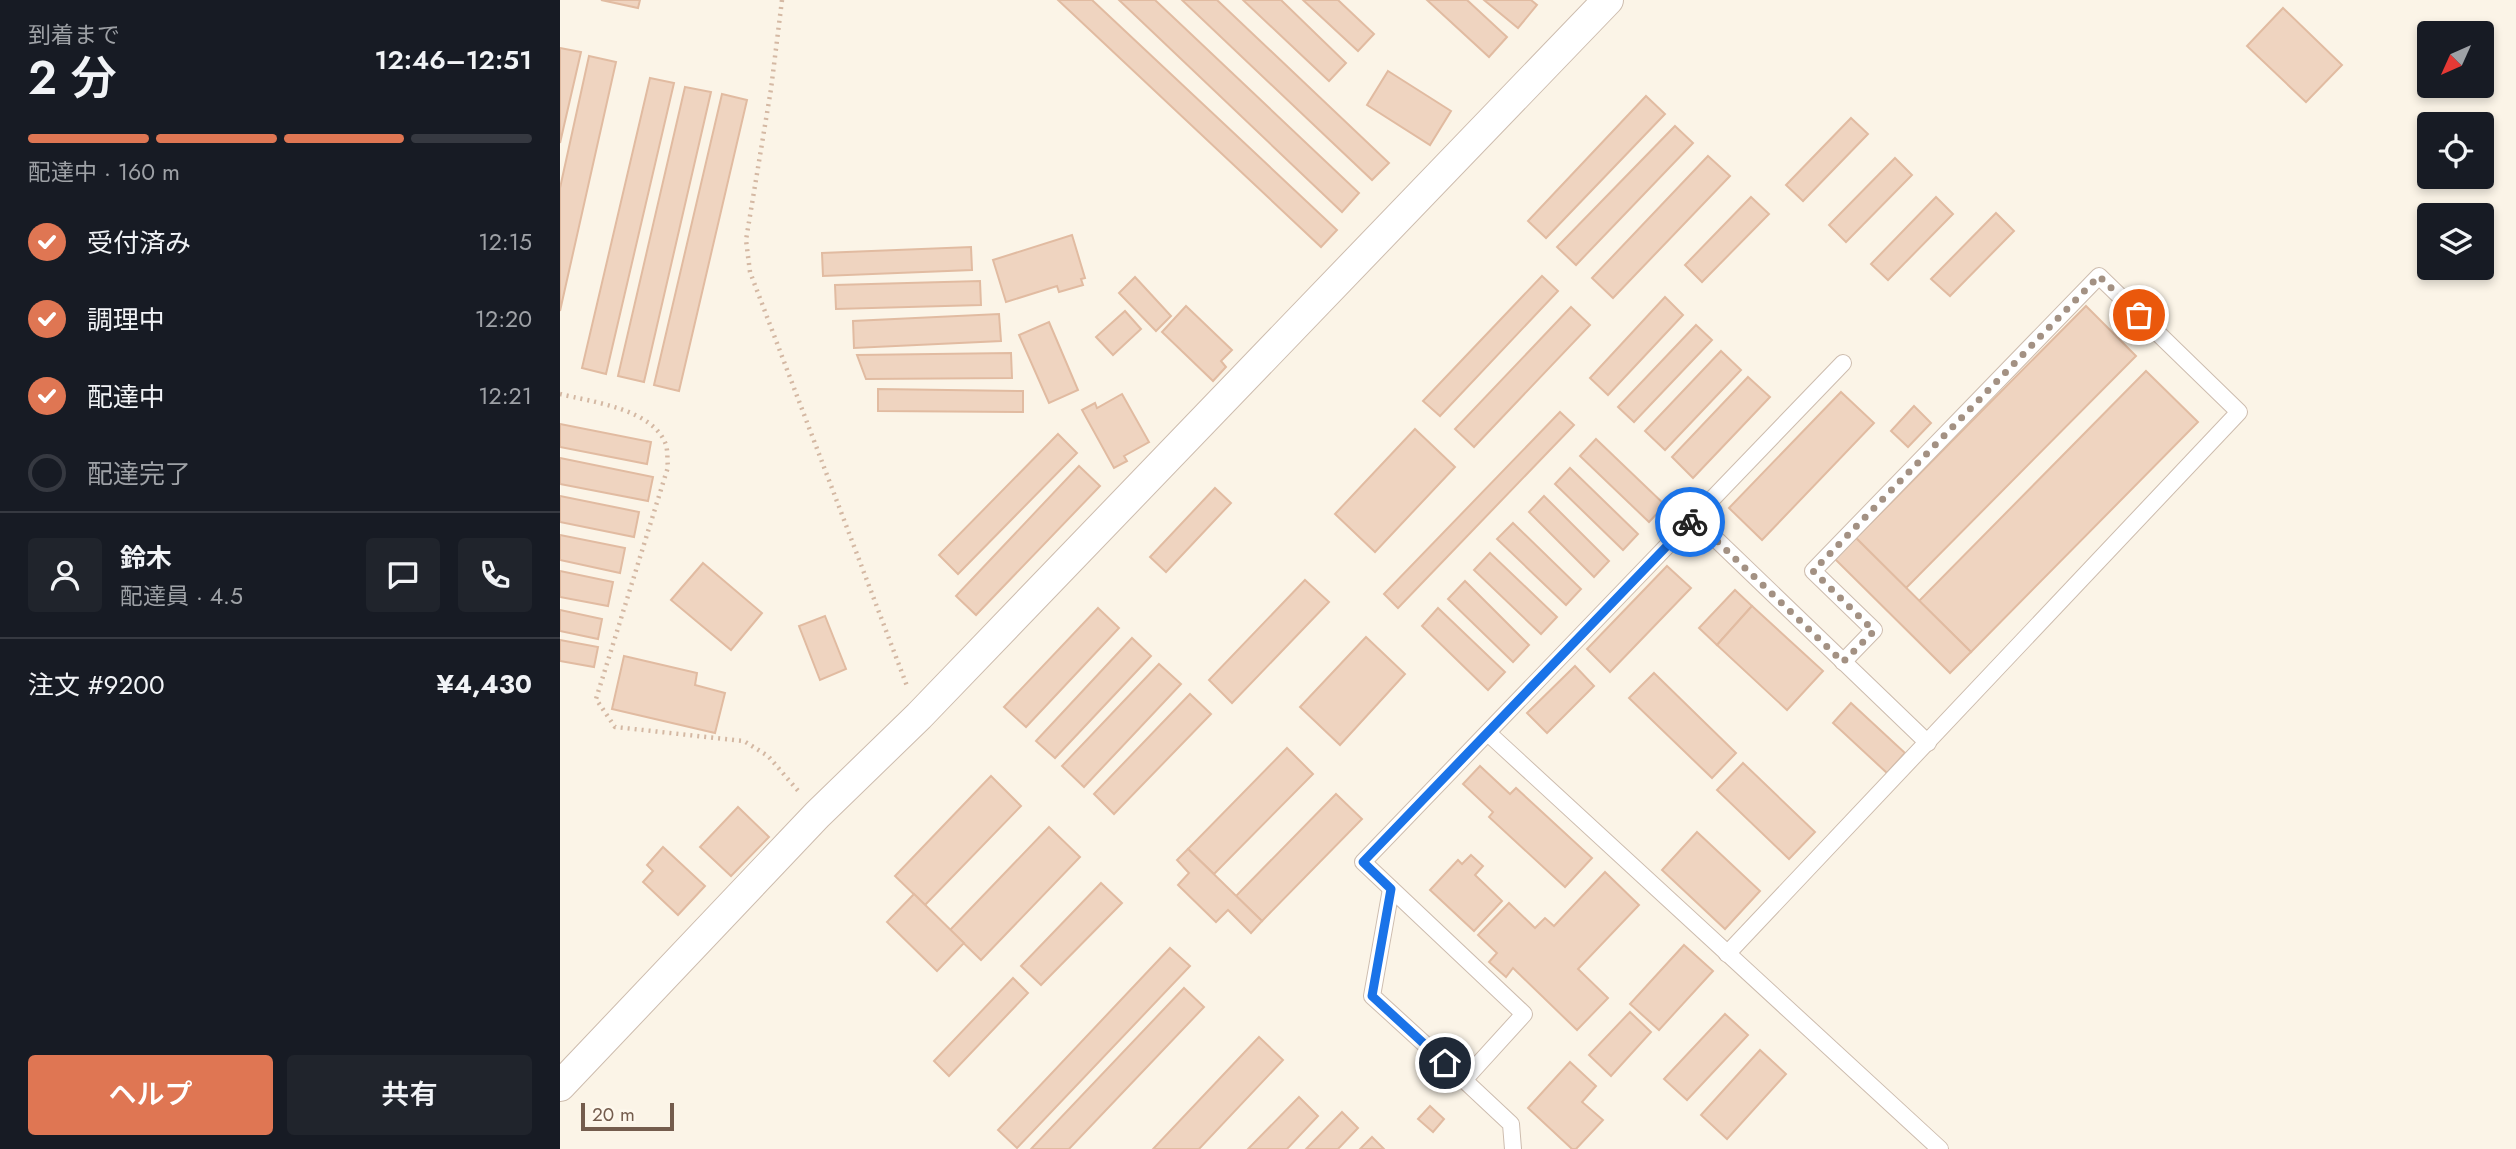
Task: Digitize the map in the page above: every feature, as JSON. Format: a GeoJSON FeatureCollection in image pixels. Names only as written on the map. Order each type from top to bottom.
{"type":"FeatureCollection","features":[{"type":"Feature","properties":{"kind":"street"},"geometry":{"type":"LineString","coordinates":[[560,1086],[817,815],[919,716],[1608,0]]}},
{"type":"Feature","properties":{"kind":"lane"},"geometry":{"type":"LineString","coordinates":[[1727,954],[2239,412],[2099,276],[1813,571],[1874,631],[1843,662]]}},
{"type":"Feature","properties":{"kind":"lane"},"geometry":{"type":"LineString","coordinates":[[1464,1080],[1524,1014],[1363,862],[1843,363]]}},
{"type":"Feature","properties":{"kind":"lane"},"geometry":{"type":"LineString","coordinates":[[1694,519],[1928,743]]}},
{"type":"Feature","properties":{"kind":"lane"},"geometry":{"type":"LineString","coordinates":[[1488,733],[1940,1149]]}},
{"type":"Feature","properties":{"kind":"lane"},"geometry":{"type":"LineString","coordinates":[[1391,889],[1372,996],[1511,1124],[1513,1149]]}},
{"type":"Feature","properties":{"kind":"path"},"geometry":{"type":"LineString","coordinates":[[782,0],[771,89],[746,240],[750,272],[919,716]]}},
{"type":"Feature","properties":{"kind":"path"},"geometry":{"type":"LineString","coordinates":[[560,394],[627,410],[650,424],[666,444],[668,467],[596,699],[615,727],[744,741],[768,756],[784,772],[817,815]]}},
{"type":"Feature","properties":{"kind":"building"},"geometry":{"type":"Polygon","coordinates":[[[601,0],[640,0],[638,8],[601,0]]]}},
{"type":"Feature","properties":{"kind":"building"},"geometry":{"type":"Polygon","coordinates":[[[1058,0],[1092,0],[1337,230],[1321,247],[1058,0]]]}},
{"type":"Feature","properties":{"kind":"building"},"geometry":{"type":"Polygon","coordinates":[[[1119,0],[1155,0],[1359,193],[1342,212],[1119,0]]]}},
{"type":"Feature","properties":{"kind":"building"},"geometry":{"type":"Polygon","coordinates":[[[1182,0],[1217,0],[1389,163],[1372,180],[1182,0]]]}},
{"type":"Feature","properties":{"kind":"building"},"geometry":{"type":"Polygon","coordinates":[[[1243,0],[1281,0],[1346,63],[1329,81],[1243,0]]]}},
{"type":"Feature","properties":{"kind":"building"},"geometry":{"type":"Polygon","coordinates":[[[1303,0],[1338,0],[1374,34],[1358,51],[1303,0]]]}},
{"type":"Feature","properties":{"kind":"building"},"geometry":{"type":"Polygon","coordinates":[[[1427,0],[1467,0],[1507,37],[1489,57],[1427,0]]]}},
{"type":"Feature","properties":{"kind":"building"},"geometry":{"type":"Polygon","coordinates":[[[1484,0],[1531,0],[1537,5],[1518,28],[1484,0]]]}},
{"type":"Feature","properties":{"kind":"building"},"geometry":{"type":"Polygon","coordinates":[[[2283,8],[2342,65],[2306,102],[2247,46],[2283,8]]]}},
{"type":"Feature","properties":{"kind":"building"},"geometry":{"type":"Polygon","coordinates":[[[560,48],[581,52],[560,143],[560,48]]]}},
{"type":"Feature","properties":{"kind":"building"},"geometry":{"type":"Polygon","coordinates":[[[589,56],[616,62],[560,311],[560,188],[589,56]]]}},
{"type":"Feature","properties":{"kind":"building"},"geometry":{"type":"Polygon","coordinates":[[[1388,71],[1451,111],[1430,145],[1367,105],[1388,71]]]}},
{"type":"Feature","properties":{"kind":"building"},"geometry":{"type":"Polygon","coordinates":[[[650,78],[674,83],[606,374],[582,368],[650,78]]]}},
{"type":"Feature","properties":{"kind":"building"},"geometry":{"type":"Polygon","coordinates":[[[685,87],[711,92],[644,382],[618,376],[685,87]]]}},
{"type":"Feature","properties":{"kind":"building"},"geometry":{"type":"Polygon","coordinates":[[[722,94],[747,100],[679,391],[654,385],[722,94]]]}},
{"type":"Feature","properties":{"kind":"building"},"geometry":{"type":"Polygon","coordinates":[[[1646,96],[1665,114],[1546,238],[1528,221],[1646,96]]]}},
{"type":"Feature","properties":{"kind":"building"},"geometry":{"type":"Polygon","coordinates":[[[1851,118],[1868,134],[1803,201],[1786,185],[1851,118]]]}},
{"type":"Feature","properties":{"kind":"building"},"geometry":{"type":"Polygon","coordinates":[[[1675,126],[1693,143],[1576,265],[1557,247],[1675,126]]]}},
{"type":"Feature","properties":{"kind":"building"},"geometry":{"type":"Polygon","coordinates":[[[1708,156],[1730,176],[1613,298],[1592,278],[1708,156]]]}},
{"type":"Feature","properties":{"kind":"building"},"geometry":{"type":"Polygon","coordinates":[[[1895,158],[1912,175],[1846,242],[1829,225],[1895,158]]]}},
{"type":"Feature","properties":{"kind":"building"},"geometry":{"type":"Polygon","coordinates":[[[1751,197],[1769,214],[1702,282],[1685,265],[1751,197]]]}},
{"type":"Feature","properties":{"kind":"building"},"geometry":{"type":"Polygon","coordinates":[[[1936,197],[1953,214],[1888,280],[1871,264],[1936,197]]]}},
{"type":"Feature","properties":{"kind":"building"},"geometry":{"type":"Polygon","coordinates":[[[1996,213],[2014,231],[1950,296],[1931,279],[1996,213]]]}},
{"type":"Feature","properties":{"kind":"building"},"geometry":{"type":"Polygon","coordinates":[[[1072,235],[1085,278],[1081,279],[1083,285],[1059,292],[1057,286],[1006,302],[993,260],[1072,235]]]}},
{"type":"Feature","properties":{"kind":"building"},"geometry":{"type":"Polygon","coordinates":[[[971,247],[972,270],[823,276],[822,253],[971,247]]]}},
{"type":"Feature","properties":{"kind":"building"},"geometry":{"type":"Polygon","coordinates":[[[1542,276],[1558,291],[1440,416],[1423,401],[1542,276]]]}},
{"type":"Feature","properties":{"kind":"building"},"geometry":{"type":"Polygon","coordinates":[[[1135,277],[1171,316],[1156,331],[1119,293],[1135,277]]]}},
{"type":"Feature","properties":{"kind":"building"},"geometry":{"type":"Polygon","coordinates":[[[980,281],[981,305],[836,309],[835,285],[980,281]]]}},
{"type":"Feature","properties":{"kind":"building"},"geometry":{"type":"Polygon","coordinates":[[[1665,297],[1683,315],[1608,395],[1590,378],[1665,297]]]}},
{"type":"Feature","properties":{"kind":"building"},"geometry":{"type":"Polygon","coordinates":[[[1186,306],[1232,350],[1221,361],[1226,367],[1213,381],[1162,332],[1186,306]]]}},
{"type":"Feature","properties":{"kind":"building"},"geometry":{"type":"Polygon","coordinates":[[[2086,306],[2136,356],[1906,588],[1856,538],[2086,306]]]}},
{"type":"Feature","properties":{"kind":"building"},"geometry":{"type":"Polygon","coordinates":[[[1571,307],[1590,325],[1474,447],[1455,429],[1571,307]]]}},
{"type":"Feature","properties":{"kind":"building"},"geometry":{"type":"Polygon","coordinates":[[[1125,311],[1141,329],[1113,355],[1096,337],[1125,311]]]}},
{"type":"Feature","properties":{"kind":"building"},"geometry":{"type":"Polygon","coordinates":[[[999,314],[1001,341],[854,348],[853,321],[999,314]]]}},
{"type":"Feature","properties":{"kind":"building"},"geometry":{"type":"Polygon","coordinates":[[[1049,322],[1078,390],[1049,403],[1019,335],[1049,322]]]}},
{"type":"Feature","properties":{"kind":"building"},"geometry":{"type":"Polygon","coordinates":[[[1696,325],[1712,340],[1634,422],[1618,407],[1696,325]]]}},
{"type":"Feature","properties":{"kind":"building"},"geometry":{"type":"Polygon","coordinates":[[[1721,351],[1741,370],[1665,450],[1645,431],[1721,351]]]}},
{"type":"Feature","properties":{"kind":"building"},"geometry":{"type":"Polygon","coordinates":[[[1011,353],[1012,378],[866,379],[857,355],[1011,353]]]}},
{"type":"Feature","properties":{"kind":"building"},"geometry":{"type":"Polygon","coordinates":[[[2146,371],[2198,422],[1971,652],[1919,601],[2146,371]]]}},
{"type":"Feature","properties":{"kind":"building"},"geometry":{"type":"Polygon","coordinates":[[[1748,377],[1770,397],[1693,478],[1672,457],[1748,377]]]}},
{"type":"Feature","properties":{"kind":"building"},"geometry":{"type":"Polygon","coordinates":[[[878,389],[1023,391],[1023,412],[878,411],[878,389]]]}},
{"type":"Feature","properties":{"kind":"building"},"geometry":{"type":"Polygon","coordinates":[[[1841,392],[1874,423],[1762,540],[1729,508],[1841,392]]]}},
{"type":"Feature","properties":{"kind":"building"},"geometry":{"type":"Polygon","coordinates":[[[1122,394],[1149,442],[1124,456],[1127,461],[1114,468],[1082,410],[1095,403],[1097,408],[1122,394]]]}},
{"type":"Feature","properties":{"kind":"building"},"geometry":{"type":"Polygon","coordinates":[[[1914,406],[1931,423],[1908,447],[1891,431],[1914,406]]]}},
{"type":"Feature","properties":{"kind":"building"},"geometry":{"type":"Polygon","coordinates":[[[1560,412],[1574,425],[1398,608],[1384,594],[1560,412]]]}},
{"type":"Feature","properties":{"kind":"building"},"geometry":{"type":"Polygon","coordinates":[[[560,424],[651,442],[647,464],[560,447],[560,424]]]}},
{"type":"Feature","properties":{"kind":"building"},"geometry":{"type":"Polygon","coordinates":[[[1415,429],[1455,467],[1375,552],[1335,514],[1415,429]]]}},
{"type":"Feature","properties":{"kind":"building"},"geometry":{"type":"Polygon","coordinates":[[[1058,434],[1077,453],[958,574],[939,555],[1058,434]]]}},
{"type":"Feature","properties":{"kind":"building"},"geometry":{"type":"Polygon","coordinates":[[[1596,439],[1665,505],[1649,522],[1580,456],[1596,439]]]}},
{"type":"Feature","properties":{"kind":"building"},"geometry":{"type":"Polygon","coordinates":[[[560,458],[653,477],[648,501],[560,484],[560,458]]]}},
{"type":"Feature","properties":{"kind":"building"},"geometry":{"type":"Polygon","coordinates":[[[1079,466],[1100,486],[976,615],[956,596],[1079,466]]]}},
{"type":"Feature","properties":{"kind":"building"},"geometry":{"type":"Polygon","coordinates":[[[1570,468],[1638,534],[1623,550],[1555,484],[1570,468]]]}},
{"type":"Feature","properties":{"kind":"building"},"geometry":{"type":"Polygon","coordinates":[[[1215,488],[1231,503],[1166,572],[1150,557],[1215,488]]]}},
{"type":"Feature","properties":{"kind":"building"},"geometry":{"type":"Polygon","coordinates":[[[560,496],[639,512],[634,537],[560,522],[560,496]]]}},
{"type":"Feature","properties":{"kind":"building"},"geometry":{"type":"Polygon","coordinates":[[[1544,496],[1609,561],[1594,577],[1529,512],[1544,496]]]}},
{"type":"Feature","properties":{"kind":"building"},"geometry":{"type":"Polygon","coordinates":[[[1513,523],[1581,589],[1566,605],[1497,539],[1513,523]]]}},
{"type":"Feature","properties":{"kind":"building"},"geometry":{"type":"Polygon","coordinates":[[[560,535],[625,548],[620,573],[560,560],[560,535]]]}},
{"type":"Feature","properties":{"kind":"building"},"geometry":{"type":"Polygon","coordinates":[[[1856,538],[1971,652],[1950,673],[1835,559],[1856,538]]]}},
{"type":"Feature","properties":{"kind":"building"},"geometry":{"type":"Polygon","coordinates":[[[1490,553],[1557,617],[1541,634],[1474,570],[1490,553]]]}},
{"type":"Feature","properties":{"kind":"building"},"geometry":{"type":"Polygon","coordinates":[[[703,563],[762,613],[731,650],[671,600],[703,563]]]}},
{"type":"Feature","properties":{"kind":"building"},"geometry":{"type":"Polygon","coordinates":[[[1667,566],[1691,588],[1610,672],[1587,649],[1667,566]]]}},
{"type":"Feature","properties":{"kind":"building"},"geometry":{"type":"Polygon","coordinates":[[[560,571],[613,582],[608,606],[560,597],[560,571]]]}},
{"type":"Feature","properties":{"kind":"building"},"geometry":{"type":"Polygon","coordinates":[[[1305,580],[1329,602],[1232,703],[1209,680],[1305,580]]]}},
{"type":"Feature","properties":{"kind":"building"},"geometry":{"type":"Polygon","coordinates":[[[1465,581],[1529,645],[1513,662],[1448,599],[1465,581]]]}},
{"type":"Feature","properties":{"kind":"building"},"geometry":{"type":"Polygon","coordinates":[[[1735,590],[1752,606],[1717,645],[1699,628],[1735,590]]]}},
{"type":"Feature","properties":{"kind":"building"},"geometry":{"type":"Polygon","coordinates":[[[1752,606],[1823,671],[1787,710],[1717,645],[1752,606]]]}},
{"type":"Feature","properties":{"kind":"building"},"geometry":{"type":"Polygon","coordinates":[[[1098,608],[1119,628],[1026,727],[1004,707],[1098,608]]]}},
{"type":"Feature","properties":{"kind":"building"},"geometry":{"type":"Polygon","coordinates":[[[1438,608],[1505,672],[1488,690],[1422,626],[1438,608]]]}},
{"type":"Feature","properties":{"kind":"building"},"geometry":{"type":"Polygon","coordinates":[[[560,610],[602,619],[598,639],[560,631],[560,610]]]}},
{"type":"Feature","properties":{"kind":"building"},"geometry":{"type":"Polygon","coordinates":[[[825,616],[846,669],[820,680],[799,626],[825,616]]]}},
{"type":"Feature","properties":{"kind":"building"},"geometry":{"type":"Polygon","coordinates":[[[1366,637],[1405,674],[1340,745],[1300,707],[1366,637]]]}},
{"type":"Feature","properties":{"kind":"building"},"geometry":{"type":"Polygon","coordinates":[[[1132,638],[1151,656],[1055,758],[1036,741],[1132,638]]]}},
{"type":"Feature","properties":{"kind":"building"},"geometry":{"type":"Polygon","coordinates":[[[560,640],[598,647],[594,667],[560,661],[560,640]]]}},
{"type":"Feature","properties":{"kind":"building"},"geometry":{"type":"Polygon","coordinates":[[[624,656],[697,673],[695,685],[725,693],[715,733],[612,709],[624,656]]]}},
{"type":"Feature","properties":{"kind":"building"},"geometry":{"type":"Polygon","coordinates":[[[1159,664],[1181,684],[1084,787],[1062,766],[1159,664]]]}},
{"type":"Feature","properties":{"kind":"building"},"geometry":{"type":"Polygon","coordinates":[[[1575,666],[1594,686],[1547,733],[1527,713],[1575,666]]]}},
{"type":"Feature","properties":{"kind":"building"},"geometry":{"type":"Polygon","coordinates":[[[1654,673],[1736,753],[1712,778],[1629,698],[1654,673]]]}},
{"type":"Feature","properties":{"kind":"building"},"geometry":{"type":"Polygon","coordinates":[[[1190,694],[1211,714],[1114,814],[1094,794],[1190,694]]]}},
{"type":"Feature","properties":{"kind":"building"},"geometry":{"type":"Polygon","coordinates":[[[1851,703],[1905,753],[1887,773],[1833,723],[1851,703]]]}},
{"type":"Feature","properties":{"kind":"building"},"geometry":{"type":"Polygon","coordinates":[[[1287,748],[1313,774],[1214,874],[1188,849],[1287,748]]]}},
{"type":"Feature","properties":{"kind":"building"},"geometry":{"type":"Polygon","coordinates":[[[1743,763],[1815,832],[1789,859],[1717,790],[1743,763]]]}},
{"type":"Feature","properties":{"kind":"building"},"geometry":{"type":"Polygon","coordinates":[[[1480,766],[1510,794],[1516,788],[1592,858],[1565,887],[1489,817],[1493,812],[1463,784],[1480,766]]]}},
{"type":"Feature","properties":{"kind":"building"},"geometry":{"type":"Polygon","coordinates":[[[991,776],[1021,806],[925,905],[895,876],[991,776]]]}},
{"type":"Feature","properties":{"kind":"building"},"geometry":{"type":"Polygon","coordinates":[[[1336,794],[1362,819],[1262,921],[1236,896],[1336,794]]]}},
{"type":"Feature","properties":{"kind":"building"},"geometry":{"type":"Polygon","coordinates":[[[738,807],[769,837],[731,876],[700,847],[738,807]]]}},
{"type":"Feature","properties":{"kind":"building"},"geometry":{"type":"Polygon","coordinates":[[[1049,827],[1080,857],[981,960],[950,930],[1049,827]]]}},
{"type":"Feature","properties":{"kind":"building"},"geometry":{"type":"Polygon","coordinates":[[[1697,832],[1760,891],[1725,929],[1662,870],[1697,832]]]}},
{"type":"Feature","properties":{"kind":"building"},"geometry":{"type":"Polygon","coordinates":[[[663,847],[705,886],[678,915],[643,882],[653,871],[647,865],[663,847]]]}},
{"type":"Feature","properties":{"kind":"building"},"geometry":{"type":"Polygon","coordinates":[[[1188,849],[1262,921],[1251,933],[1228,910],[1216,922],[1178,885],[1189,873],[1177,860],[1188,849]]]}},
{"type":"Feature","properties":{"kind":"building"},"geometry":{"type":"Polygon","coordinates":[[[1471,855],[1483,866],[1475,875],[1502,901],[1474,931],[1430,890],[1458,860],[1462,864],[1471,855]]]}},
{"type":"Feature","properties":{"kind":"building"},"geometry":{"type":"Polygon","coordinates":[[[1605,872],[1639,905],[1578,969],[1608,998],[1577,1030],[1513,968],[1506,977],[1489,962],[1497,953],[1478,935],[1509,903],[1535,928],[1545,918],[1554,926],[1605,872]]]}},
{"type":"Feature","properties":{"kind":"building"},"geometry":{"type":"Polygon","coordinates":[[[1101,883],[1122,903],[1041,985],[1021,966],[1101,883]]]}},
{"type":"Feature","properties":{"kind":"building"},"geometry":{"type":"Polygon","coordinates":[[[914,894],[964,943],[937,971],[887,922],[914,894]]]}},
{"type":"Feature","properties":{"kind":"building"},"geometry":{"type":"Polygon","coordinates":[[[1684,945],[1713,971],[1659,1030],[1630,1004],[1684,945]]]}},
{"type":"Feature","properties":{"kind":"building"},"geometry":{"type":"Polygon","coordinates":[[[1170,948],[1190,966],[1017,1148],[998,1130],[1170,948]]]}},
{"type":"Feature","properties":{"kind":"building"},"geometry":{"type":"Polygon","coordinates":[[[1013,978],[1028,993],[949,1076],[934,1061],[1013,978]]]}},
{"type":"Feature","properties":{"kind":"building"},"geometry":{"type":"Polygon","coordinates":[[[1184,988],[1204,1007],[1069,1149],[1031,1149],[1184,988]]]}},
{"type":"Feature","properties":{"kind":"building"},"geometry":{"type":"Polygon","coordinates":[[[1630,1012],[1651,1032],[1611,1076],[1589,1055],[1630,1012]]]}},
{"type":"Feature","properties":{"kind":"building"},"geometry":{"type":"Polygon","coordinates":[[[1725,1014],[1748,1035],[1687,1100],[1664,1079],[1725,1014]]]}},
{"type":"Feature","properties":{"kind":"building"},"geometry":{"type":"Polygon","coordinates":[[[1259,1037],[1283,1060],[1199,1149],[1153,1149],[1259,1037]]]}},
{"type":"Feature","properties":{"kind":"building"},"geometry":{"type":"Polygon","coordinates":[[[1760,1050],[1786,1074],[1727,1139],[1701,1115],[1760,1050]]]}},
{"type":"Feature","properties":{"kind":"building"},"geometry":{"type":"Polygon","coordinates":[[[1570,1062],[1596,1086],[1582,1102],[1603,1120],[1576,1149],[1572,1149],[1528,1108],[1570,1062]]]}},
{"type":"Feature","properties":{"kind":"building"},"geometry":{"type":"Polygon","coordinates":[[[1299,1097],[1318,1116],[1287,1149],[1248,1149],[1299,1097]]]}},
{"type":"Feature","properties":{"kind":"building"},"geometry":{"type":"Polygon","coordinates":[[[1430,1106],[1444,1119],[1433,1132],[1418,1119],[1430,1106]]]}},
{"type":"Feature","properties":{"kind":"building"},"geometry":{"type":"Polygon","coordinates":[[[1342,1112],[1358,1128],[1338,1149],[1306,1149],[1342,1112]]]}},
{"type":"Feature","properties":{"kind":"building"},"geometry":{"type":"Polygon","coordinates":[[[1372,1137],[1384,1149],[1360,1149],[1372,1137]]]}},
{"type":"Feature","properties":{"kind":"way so far"},"geometry":{"type":"LineString","coordinates":[[1690,522],[1694,519],[1843,662],[1874,631],[1813,571],[2099,276],[2139,315]]}},
{"type":"Feature","properties":{"kind":"route"},"geometry":{"type":"LineString","coordinates":[[1445,1063],[1372,996],[1391,889],[1363,862],[1690,522]]}}]}
